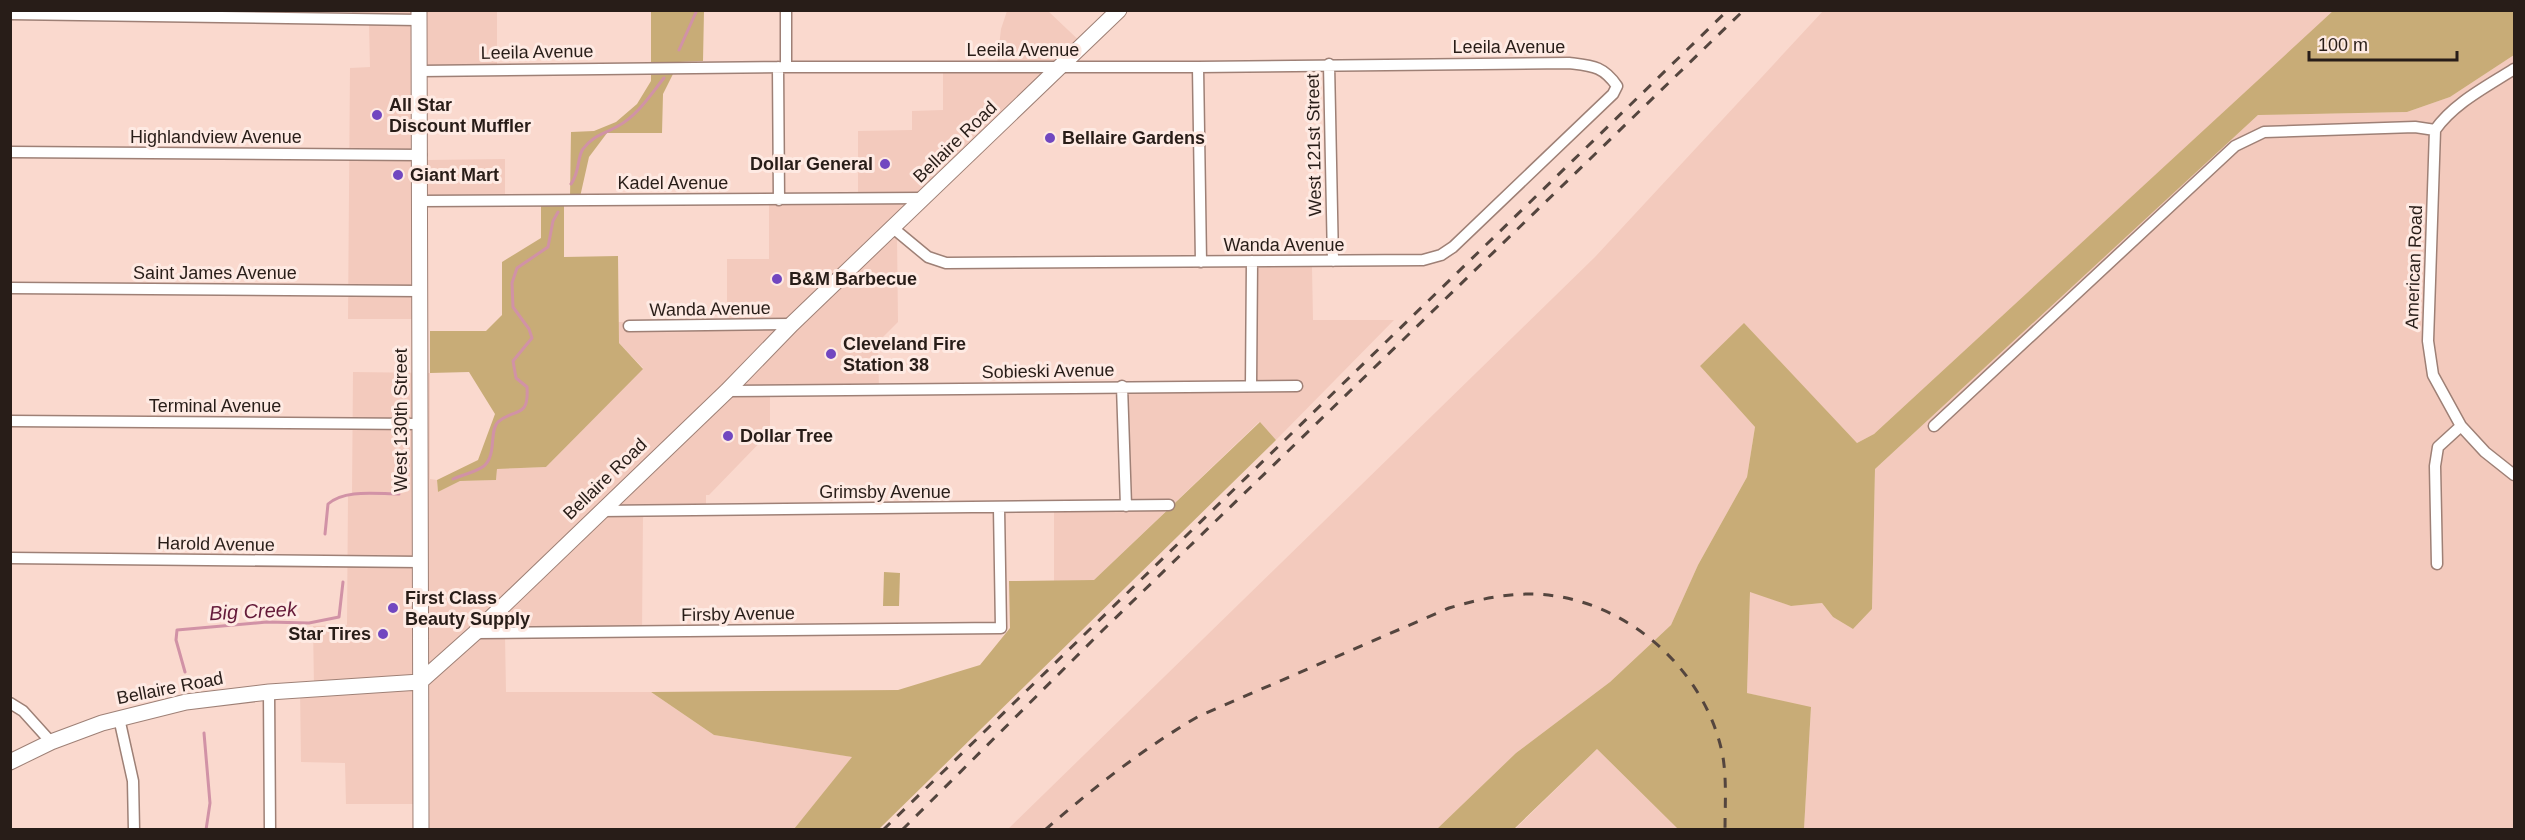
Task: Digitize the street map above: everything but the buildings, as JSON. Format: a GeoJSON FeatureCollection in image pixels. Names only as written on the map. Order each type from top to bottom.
{"type":"FeatureCollection","features":[{"type":"Feature","properties":{"kind":"street"},"geometry":{"type":"LineString","coordinates":[[779,200],[782,67],[786,10]]}},
{"type":"Feature","properties":{"kind":"street","name":"Bellaire Road"},"geometry":{"type":"LineString","coordinates":[[10,762],[51,742],[119,718],[186,702],[269,692],[420,682],[475,633],[727,391],[792,324],[926,198],[1119,10]]}},
{"type":"Feature","properties":{"kind":"street"},"geometry":{"type":"LineString","coordinates":[[10,14],[419,15]]}},
{"type":"Feature","properties":{"kind":"street","name":"West 130th Street"},"geometry":{"type":"LineString","coordinates":[[419,15],[421,830]]}},
{"type":"Feature","properties":{"kind":"street","name":"Leeila Avenue"},"geometry":{"type":"LineString","coordinates":[[420,71],[1569,63],[1594,66],[1608,73],[1617,86]]}},
{"type":"Feature","properties":{"kind":"street","name":"West 121st Street"},"geometry":{"type":"LineString","coordinates":[[1329,64],[1333,261]]}},
{"type":"Feature","properties":{"kind":"street"},"geometry":{"type":"LineString","coordinates":[[1198,67],[1202,262]]}},
{"type":"Feature","properties":{"kind":"street"},"geometry":{"type":"LineString","coordinates":[[1934,426],[2235,146],[2264,132],[2415,127],[2435,130],[2444,117],[2458,105],[2514,69]]}},
{"type":"Feature","properties":{"kind":"street","name":"Wanda Avenue"},"geometry":{"type":"LineString","coordinates":[[893,228],[928,257],[946,263],[1423,260],[1441,255],[1453,247],[1605,102],[1617,86]]}},
{"type":"Feature","properties":{"kind":"street","name":"American Road"},"geometry":{"type":"LineString","coordinates":[[2435,130],[2428,341],[2433,375],[2461,426],[2486,452],[2514,475]]}},
{"type":"Feature","properties":{"kind":"street","name":"Highlandview Avenue"},"geometry":{"type":"LineString","coordinates":[[10,152],[421,155]]}},
{"type":"Feature","properties":{"kind":"street","name":"Kadel Avenue"},"geometry":{"type":"LineString","coordinates":[[421,201],[926,198]]}},
{"type":"Feature","properties":{"kind":"street"},"geometry":{"type":"LineString","coordinates":[[1251,386],[1252,261]]}},
{"type":"Feature","properties":{"kind":"street","name":"Saint James Avenue"},"geometry":{"type":"LineString","coordinates":[[10,288],[420,291]]}},
{"type":"Feature","properties":{"kind":"street","name":"Wanda Avenue"},"geometry":{"type":"LineString","coordinates":[[629,326],[792,324]]}},
{"type":"Feature","properties":{"kind":"street"},"geometry":{"type":"LineString","coordinates":[[1122,386],[1126,506]]}},
{"type":"Feature","properties":{"kind":"street","name":"Sobieski Avenue"},"geometry":{"type":"LineString","coordinates":[[727,391],[1297,386]]}},
{"type":"Feature","properties":{"kind":"street","name":"Terminal Avenue"},"geometry":{"type":"LineString","coordinates":[[10,421],[420,424]]}},
{"type":"Feature","properties":{"kind":"street"},"geometry":{"type":"LineString","coordinates":[[2437,564],[2435,466],[2438,447],[2461,426]]}},
{"type":"Feature","properties":{"kind":"street","name":"Grimsby Avenue"},"geometry":{"type":"LineString","coordinates":[[600,511],[1169,505]]}},
{"type":"Feature","properties":{"kind":"street","name":"Firsby Avenue"},"geometry":{"type":"LineString","coordinates":[[475,633],[1001,628],[999,508]]}},
{"type":"Feature","properties":{"kind":"street","name":"Harold Avenue"},"geometry":{"type":"LineString","coordinates":[[10,558],[421,562]]}},
{"type":"Feature","properties":{"kind":"street"},"geometry":{"type":"LineString","coordinates":[[269,692],[270,830]]}},
{"type":"Feature","properties":{"kind":"street"},"geometry":{"type":"LineString","coordinates":[[10,703],[23,711],[51,742]]}},
{"type":"Feature","properties":{"kind":"street"},"geometry":{"type":"LineString","coordinates":[[119,718],[133,782],[134,830]]}},
{"type":"Feature","properties":{"kind":"shaded area"},"geometry":{"type":"Polygon","coordinates":[[[2334,10],[2514,11],[2514,55],[2450,97],[2407,112],[2258,115],[1875,469],[1872,609],[1853,629],[1833,617],[1822,603],[1791,606],[1750,592],[1747,693],[1811,707],[1804,829],[1678,829],[1597,749],[1514,829],[1437,829],[1516,753],[1610,682],[1671,625],[1698,565],[1747,477],[1755,427],[1700,366],[1744,323],[1857,443],[1874,434],[2334,10]]]}},
{"type":"Feature","properties":{"kind":"shaded area"},"geometry":{"type":"Polygon","coordinates":[[[352,11],[497,11],[497,72],[425,74],[426,160],[505,159],[505,197],[418,198],[418,319],[348,319],[350,68],[370,67],[369,23],[352,23],[352,11]]]}},
{"type":"Feature","properties":{"kind":"shaded area"},"geometry":{"type":"Polygon","coordinates":[[[651,11],[704,11],[703,61],[679,62],[663,94],[662,133],[607,133],[589,157],[580,197],[570,198],[571,132],[594,131],[616,122],[637,104],[651,81],[651,11]]]}},
{"type":"Feature","properties":{"kind":"shaded area"},"geometry":{"type":"Polygon","coordinates":[[[1007,11],[1048,11],[1087,48],[893,234],[897,237],[898,322],[878,342],[879,391],[770,393],[770,432],[709,495],[706,495],[706,513],[643,513],[642,633],[505,636],[506,692],[651,692],[714,735],[853,757],[794,829],[427,829],[426,804],[346,804],[345,763],[301,762],[300,688],[314,687],[313,626],[347,625],[348,495],[352,495],[353,372],[430,373],[430,479],[437,480],[438,492],[460,481],[496,480],[497,469],[546,467],[643,368],[619,343],[618,322],[727,321],[727,259],[769,259],[769,197],[858,197],[858,131],[912,130],[912,111],[943,110],[943,64],[997,64],[1001,29],[1007,11]]]}},
{"type":"Feature","properties":{"kind":"shaded area"},"geometry":{"type":"Polygon","coordinates":[[[1823,11],[2334,11],[1874,434],[1857,443],[1744,324],[1700,366],[1755,427],[1747,477],[1698,565],[1671,625],[1610,682],[1516,753],[1437,829],[1007,830],[1595,257],[1823,11]]]}},
{"type":"Feature","properties":{"kind":"shaded area"},"geometry":{"type":"Polygon","coordinates":[[[2514,55],[2514,829],[1804,829],[1811,708],[1747,693],[1750,591],[1791,606],[1822,603],[1833,617],[1853,629],[1872,609],[1875,469],[2258,115],[2407,112],[2450,97],[2514,55]]]}},
{"type":"Feature","properties":{"kind":"shaded area"},"geometry":{"type":"Polygon","coordinates":[[[564,202],[564,257],[618,256],[619,343],[643,369],[546,467],[497,469],[496,480],[460,481],[438,492],[437,480],[478,460],[495,414],[469,372],[430,373],[430,331],[486,331],[502,315],[502,262],[541,238],[541,203],[564,202]]]}},
{"type":"Feature","properties":{"kind":"shaded area"},"geometry":{"type":"Polygon","coordinates":[[[1312,267],[1313,320],[1394,320],[1276,440],[1259,422],[1094,580],[1054,581],[1054,503],[1129,502],[1125,384],[1247,383],[1247,268],[1312,267]]]}},
{"type":"Feature","properties":{"kind":"shaded area"},"geometry":{"type":"Polygon","coordinates":[[[1260,422],[1276,440],[879,829],[794,829],[852,757],[714,735],[651,692],[898,690],[980,665],[1010,628],[1009,581],[1094,580],[1260,422]]]}},
{"type":"Feature","properties":{"kind":"shaded area"},"geometry":{"type":"Polygon","coordinates":[[[884,572],[900,573],[899,606],[883,606],[884,572]]]}},
{"type":"Feature","properties":{"kind":"shaded area"},"geometry":{"type":"Polygon","coordinates":[[[1597,749],[1678,829],[1514,830],[1597,749]]]}},
{"type":"Feature","properties":{"kind":"waterway"},"geometry":{"type":"LineString","coordinates":[[679,50],[697,10]]}},
{"type":"Feature","properties":{"kind":"waterway"},"geometry":{"type":"LineString","coordinates":[[571,184],[576,175],[581,152],[587,144],[631,117],[664,78]]}},
{"type":"Feature","properties":{"kind":"waterway"},"geometry":{"type":"LineString","coordinates":[[453,479],[484,466],[492,449],[495,426],[504,418],[520,411],[526,404],[527,387],[516,378],[513,361],[532,338],[529,329],[513,307],[512,283],[517,268],[548,247],[553,221],[558,212]]}},
{"type":"Feature","properties":{"kind":"waterway"},"geometry":{"type":"LineString","coordinates":[[325,534],[328,504],[335,499],[361,493],[399,494]]}},
{"type":"Feature","properties":{"kind":"waterway","name":"Big Creek"},"geometry":{"type":"LineString","coordinates":[[185,672],[176,640],[177,630],[267,622],[309,623],[339,617],[343,582]]}},
{"type":"Feature","properties":{"kind":"waterway"},"geometry":{"type":"LineString","coordinates":[[204,733],[210,803],[206,830]]}},
{"type":"Feature","properties":{"kind":"railway"},"geometry":{"type":"LineString","coordinates":[[883,830],[1728,10]]}},
{"type":"Feature","properties":{"kind":"railway"},"geometry":{"type":"LineString","coordinates":[[902,830],[1103,630],[1744,10]]}},
{"type":"Feature","properties":{"kind":"railway"},"geometry":{"type":"LineString","coordinates":[[1045,830],[1119,769],[1158,741],[1199,716],[1449,608],[1490,598],[1531,594],[1564,598],[1596,607],[1626,621],[1653,641],[1677,664],[1697,691],[1712,720],[1722,752],[1725,780],[1725,830]]}},
{"type":"Feature","properties":{"kind":"place","name":"All Star Discount Muffler"},"geometry":{"type":"Point","coordinates":[377,115]}},
{"type":"Feature","properties":{"kind":"place","name":"Bellaire Gardens"},"geometry":{"type":"Point","coordinates":[1050,138]}},
{"type":"Feature","properties":{"kind":"place","name":"Dollar General"},"geometry":{"type":"Point","coordinates":[885,164]}},
{"type":"Feature","properties":{"kind":"place","name":"Giant Mart"},"geometry":{"type":"Point","coordinates":[398,175]}},
{"type":"Feature","properties":{"kind":"place","name":"B&M Barbecue"},"geometry":{"type":"Point","coordinates":[777,279]}},
{"type":"Feature","properties":{"kind":"place","name":"Cleveland Fire Station 38"},"geometry":{"type":"Point","coordinates":[831,354]}},
{"type":"Feature","properties":{"kind":"place","name":"Dollar Tree"},"geometry":{"type":"Point","coordinates":[728,436]}},
{"type":"Feature","properties":{"kind":"place","name":"First Class Beauty Supply"},"geometry":{"type":"Point","coordinates":[393,608]}},
{"type":"Feature","properties":{"kind":"place","name":"Star Tires"},"geometry":{"type":"Point","coordinates":[383,634]}}]}
